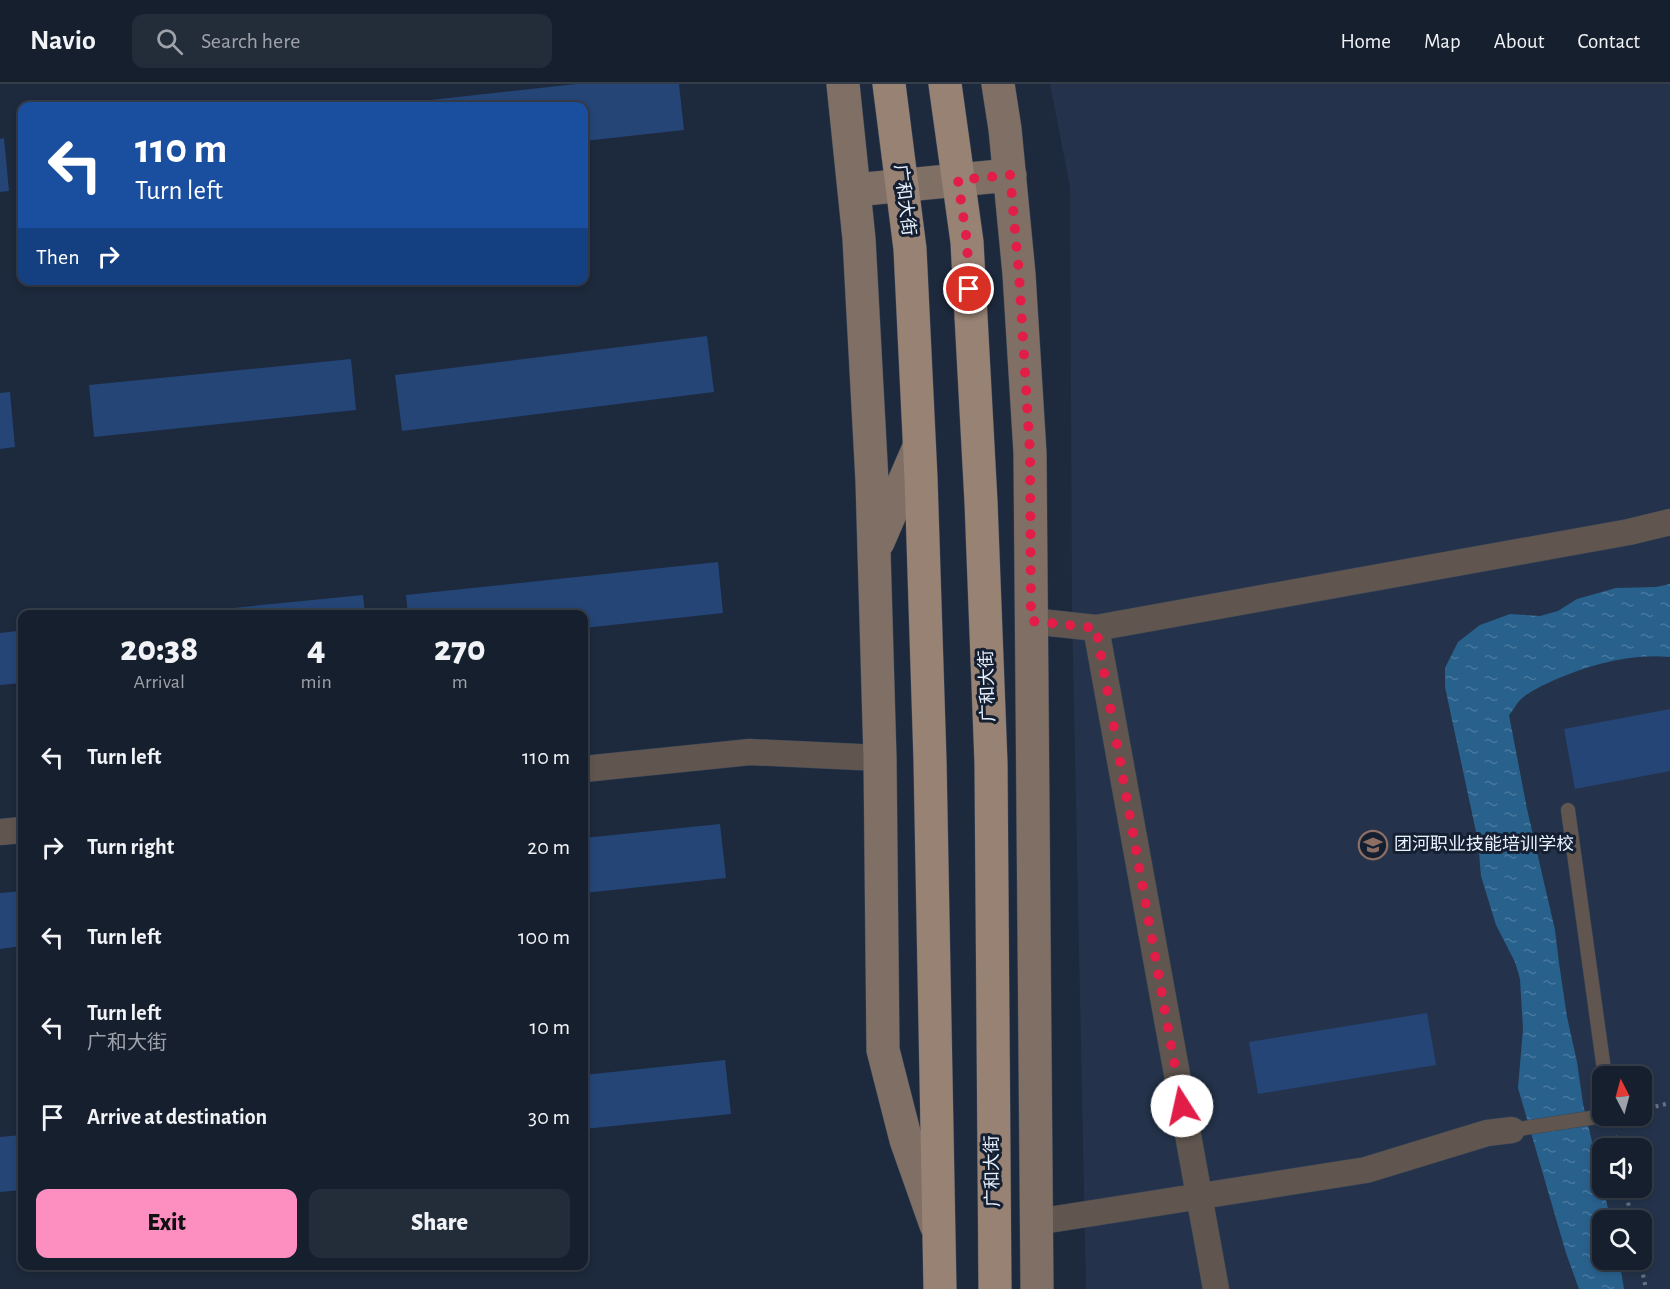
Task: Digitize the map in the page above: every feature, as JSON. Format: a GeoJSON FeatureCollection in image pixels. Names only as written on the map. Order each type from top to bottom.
{"type":"FeatureCollection","features":[{"type":"Feature","properties":{"kind":"main road","name":"广和大街"},"geometry":{"type":"LineString","coordinates":[[889,84],[910,249],[919,447],[930,760],[940,1289]]}},
{"type":"Feature","properties":{"kind":"main road","name":"广和大街"},"geometry":{"type":"LineString","coordinates":[[945,84],[967,242],[982,538],[991,762],[995,1289]]}},
{"type":"Feature","properties":{"kind":"street"},"geometry":{"type":"LineString","coordinates":[[843,84],[859,239],[871,458],[880,758],[883,1050],[906,1140],[938,1230]]}},
{"type":"Feature","properties":{"kind":"street"},"geometry":{"type":"LineString","coordinates":[[998,84],[1005,129],[1019,274],[1030,453],[1036,1289]]}},
{"type":"Feature","properties":{"kind":"street"},"geometry":{"type":"LineString","coordinates":[[855,190],[1010,175]]}},
{"type":"Feature","properties":{"kind":"street"},"geometry":{"type":"LineString","coordinates":[[874,551],[919,447]]}},
{"type":"Feature","properties":{"kind":"street"},"geometry":{"type":"LineString","coordinates":[[1031,621],[1096,628],[1629,532],[1670,522]]}},
{"type":"Feature","properties":{"kind":"street"},"geometry":{"type":"LineString","coordinates":[[1096,628],[1216,1289]]}},
{"type":"Feature","properties":{"kind":"street"},"geometry":{"type":"LineString","coordinates":[[588,769],[750,752],[880,758]]}},
{"type":"Feature","properties":{"kind":"street"},"geometry":{"type":"LineString","coordinates":[[0,832],[18,830]]}},
{"type":"Feature","properties":{"kind":"street"},"geometry":{"type":"LineString","coordinates":[[992,1085],[1036,1222]]}},
{"type":"Feature","properties":{"kind":"street"},"geometry":{"type":"LineString","coordinates":[[1036,1222],[1366,1170],[1487,1133],[1512,1130]]}},
{"type":"Feature","properties":{"kind":"lane"},"geometry":{"type":"LineString","coordinates":[[1568,810],[1603,1066]]}},
{"type":"Feature","properties":{"kind":"lane"},"geometry":{"type":"LineString","coordinates":[[1512,1130],[1592,1119]]}},
{"type":"Feature","properties":{"kind":"path"},"geometry":{"type":"LineString","coordinates":[[1652,1107],[1670,1103]]}},
{"type":"Feature","properties":{"kind":"path"},"geometry":{"type":"LineString","coordinates":[[1642,1270],[1646,1289]]}},
{"type":"Feature","properties":{"kind":"shaded area"},"geometry":{"type":"Polygon","coordinates":[[[1050,84],[1670,84],[1670,1289],[1086,1289],[1072,614],[1070,187],[1050,84]]]}},
{"type":"Feature","properties":{"kind":"water"},"geometry":{"type":"Polygon","coordinates":[[[1670,584],[1670,657],[1624,659],[1580,670],[1531,692],[1520,700],[1509,715],[1527,809],[1555,930],[1567,1017],[1592,1142],[1592,1198],[1605,1198],[1608,1210],[1592,1210],[1592,1270],[1621,1270],[1624,1289],[1579,1289],[1566,1253],[1518,1088],[1523,1029],[1520,979],[1515,962],[1496,925],[1481,876],[1478,841],[1445,687],[1445,668],[1458,642],[1480,625],[1510,614],[1540,616],[1558,611],[1577,599],[1616,588],[1656,587],[1670,584]]]}},
{"type":"Feature","properties":{"kind":"building"},"geometry":{"type":"Polygon","coordinates":[[[576,84],[679,84],[684,130],[588,141],[588,102],[412,102],[576,84]]]}},
{"type":"Feature","properties":{"kind":"building"},"geometry":{"type":"Polygon","coordinates":[[[4,138],[9,191],[0,192],[0,139],[4,138]]]}},
{"type":"Feature","properties":{"kind":"building"},"geometry":{"type":"Polygon","coordinates":[[[707,336],[714,392],[402,431],[395,375],[707,336]]]}},
{"type":"Feature","properties":{"kind":"building"},"geometry":{"type":"Polygon","coordinates":[[[351,359],[356,410],[94,437],[89,385],[351,359]]]}},
{"type":"Feature","properties":{"kind":"building"},"geometry":{"type":"Polygon","coordinates":[[[10,392],[15,447],[0,449],[0,393],[10,392]]]}},
{"type":"Feature","properties":{"kind":"building"},"geometry":{"type":"Polygon","coordinates":[[[718,562],[723,613],[588,628],[588,610],[408,610],[406,595],[718,562]]]}},
{"type":"Feature","properties":{"kind":"building"},"geometry":{"type":"Polygon","coordinates":[[[363,595],[364,610],[212,610],[363,595]]]}},
{"type":"Feature","properties":{"kind":"building"},"geometry":{"type":"Polygon","coordinates":[[[17,631],[18,683],[0,685],[0,633],[17,631]]]}},
{"type":"Feature","properties":{"kind":"building"},"geometry":{"type":"Polygon","coordinates":[[[1670,709],[1670,771],[1575,789],[1564,729],[1670,709]]]}},
{"type":"Feature","properties":{"kind":"building"},"geometry":{"type":"Polygon","coordinates":[[[720,824],[726,878],[588,893],[588,838],[720,824]]]}},
{"type":"Feature","properties":{"kind":"building"},"geometry":{"type":"Polygon","coordinates":[[[18,891],[18,947],[0,949],[0,893],[18,891]]]}},
{"type":"Feature","properties":{"kind":"building"},"geometry":{"type":"Polygon","coordinates":[[[1427,1013],[1436,1065],[1258,1094],[1249,1042],[1427,1013]]]}},
{"type":"Feature","properties":{"kind":"building"},"geometry":{"type":"Polygon","coordinates":[[[725,1060],[731,1114],[588,1129],[588,1075],[725,1060]]]}},
{"type":"Feature","properties":{"kind":"building"},"geometry":{"type":"Polygon","coordinates":[[[18,1135],[18,1190],[0,1192],[0,1137],[18,1135]]]}},
{"type":"Feature","properties":{"kind":"place","name":"团河职业技能培训学校"},"geometry":{"type":"Point","coordinates":[1373,845]}},
{"type":"Feature","properties":{"kind":"route"},"geometry":{"type":"LineString","coordinates":[[969,289],[967,242],[958,180],[1010,175],[1019,274],[1030,453],[1031,621],[1096,628],[1182,1106]]}}]}
